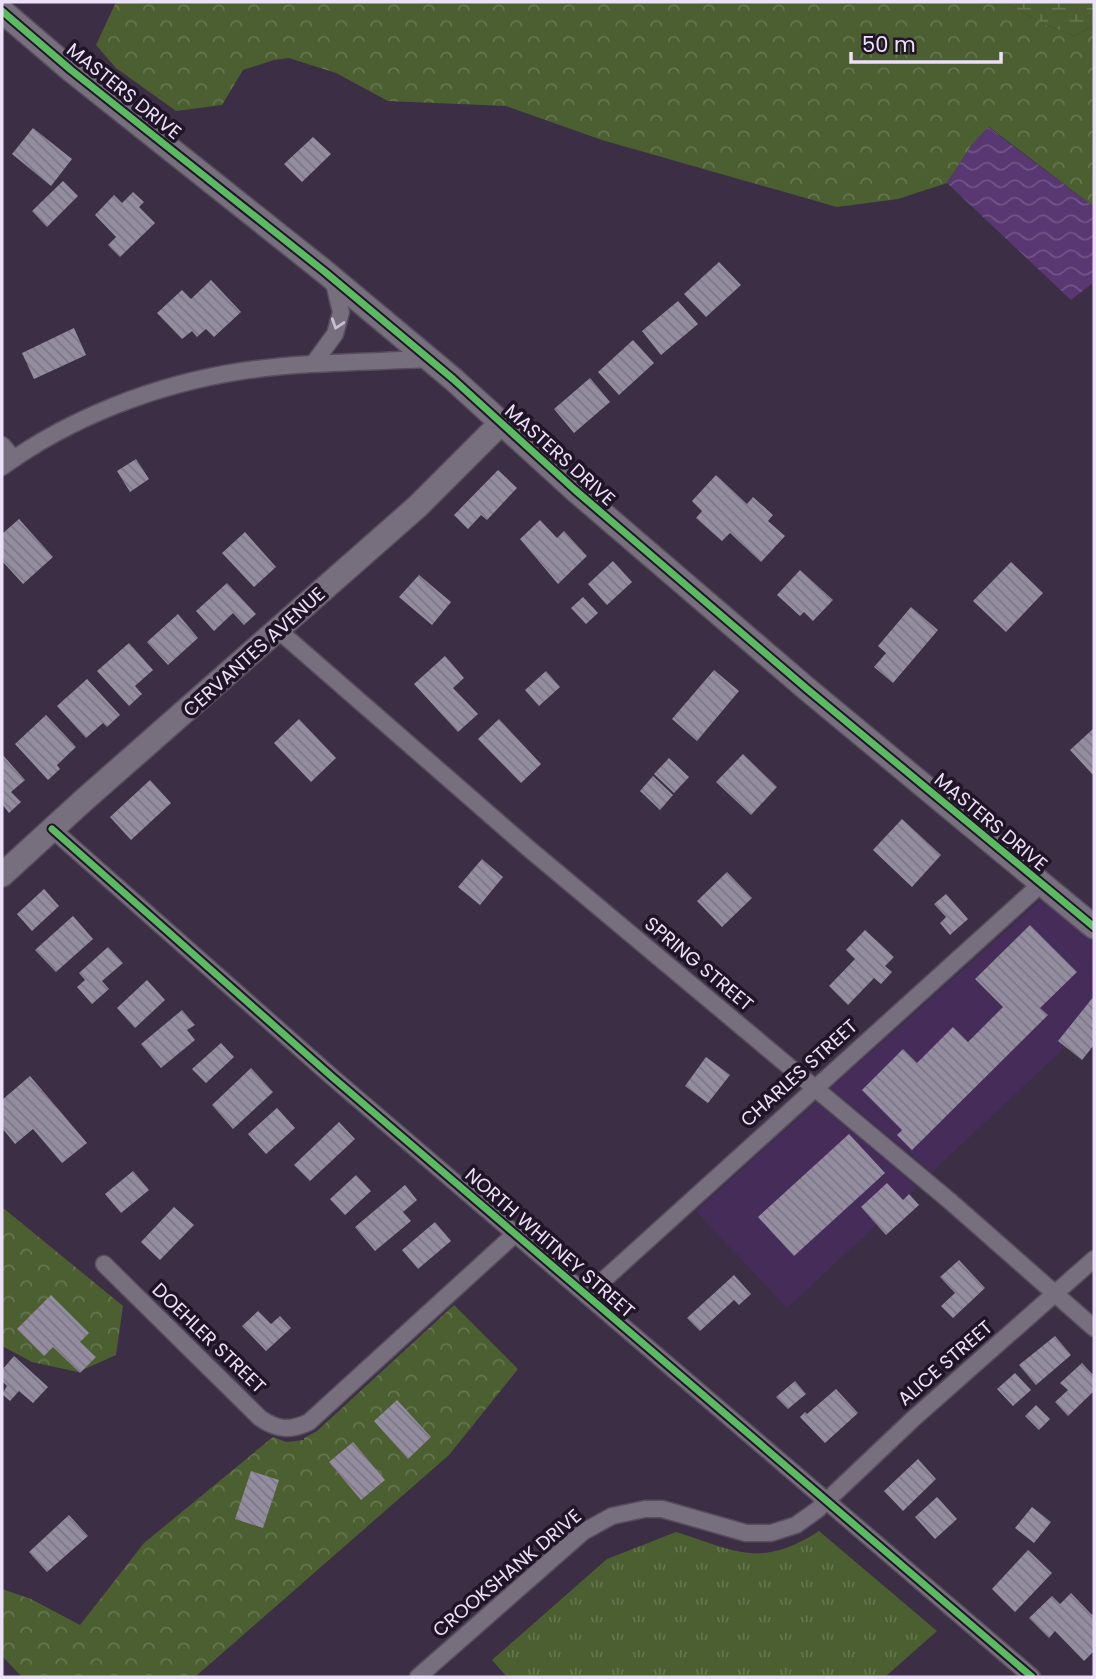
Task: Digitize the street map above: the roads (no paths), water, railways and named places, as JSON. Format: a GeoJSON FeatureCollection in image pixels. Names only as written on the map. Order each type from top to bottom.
{"type":"FeatureCollection","features":[{"type":"Feature","properties":{"kind":"street","name":"MASTERS DRIVE"},"geometry":{"type":"LineString","coordinates":[[2,11],[71,70],[333,279],[712,608],[1094,927]]}},
{"type":"Feature","properties":{"kind":"street"},"geometry":{"type":"LineString","coordinates":[[313,364],[335,334],[341,312],[333,279]]}},
{"type":"Feature","properties":{"kind":"street"},"geometry":{"type":"LineString","coordinates":[[2,445],[8,463],[61,431],[135,398],[190,381],[242,371],[313,364],[428,359]]}},
{"type":"Feature","properties":{"kind":"street","name":"CERVANTES AVENUE"},"geometry":{"type":"LineString","coordinates":[[2,876],[418,506],[501,423]]}},
{"type":"Feature","properties":{"kind":"street","name":"SPRING STREET"},"geometry":{"type":"LineString","coordinates":[[278,630],[528,848],[951,1202],[1094,1328]]}},
{"type":"Feature","properties":{"kind":"street","name":"NORTH WHITNEY STREET"},"geometry":{"type":"LineString","coordinates":[[52,829],[331,1076],[1032,1677]]}},
{"type":"Feature","properties":{"kind":"street","name":"CHARLES STREET"},"geometry":{"type":"LineString","coordinates":[[587,1295],[1041,884]]}},
{"type":"Feature","properties":{"kind":"street","name":"DOEHLER STREET"},"geometry":{"type":"LineString","coordinates":[[104,1264],[260,1418],[270,1425],[292,1429],[309,1422],[515,1234]]}},
{"type":"Feature","properties":{"kind":"street","name":"ALICE STREET"},"geometry":{"type":"LineString","coordinates":[[826,1501],[912,1419],[1094,1259]]}},
{"type":"Feature","properties":{"kind":"street","name":"CROOKSHANK DRIVE"},"geometry":{"type":"LineString","coordinates":[[418,1677],[576,1537],[612,1516],[628,1511],[662,1509],[733,1531],[759,1534],[796,1525],[826,1501]]}},
{"type":"Feature","properties":{"kind":"water"},"geometry":{"type":"Polygon","coordinates":[[[988,127],[1094,207],[1094,282],[1071,300],[947,183],[971,146],[988,127]]]}}]}
